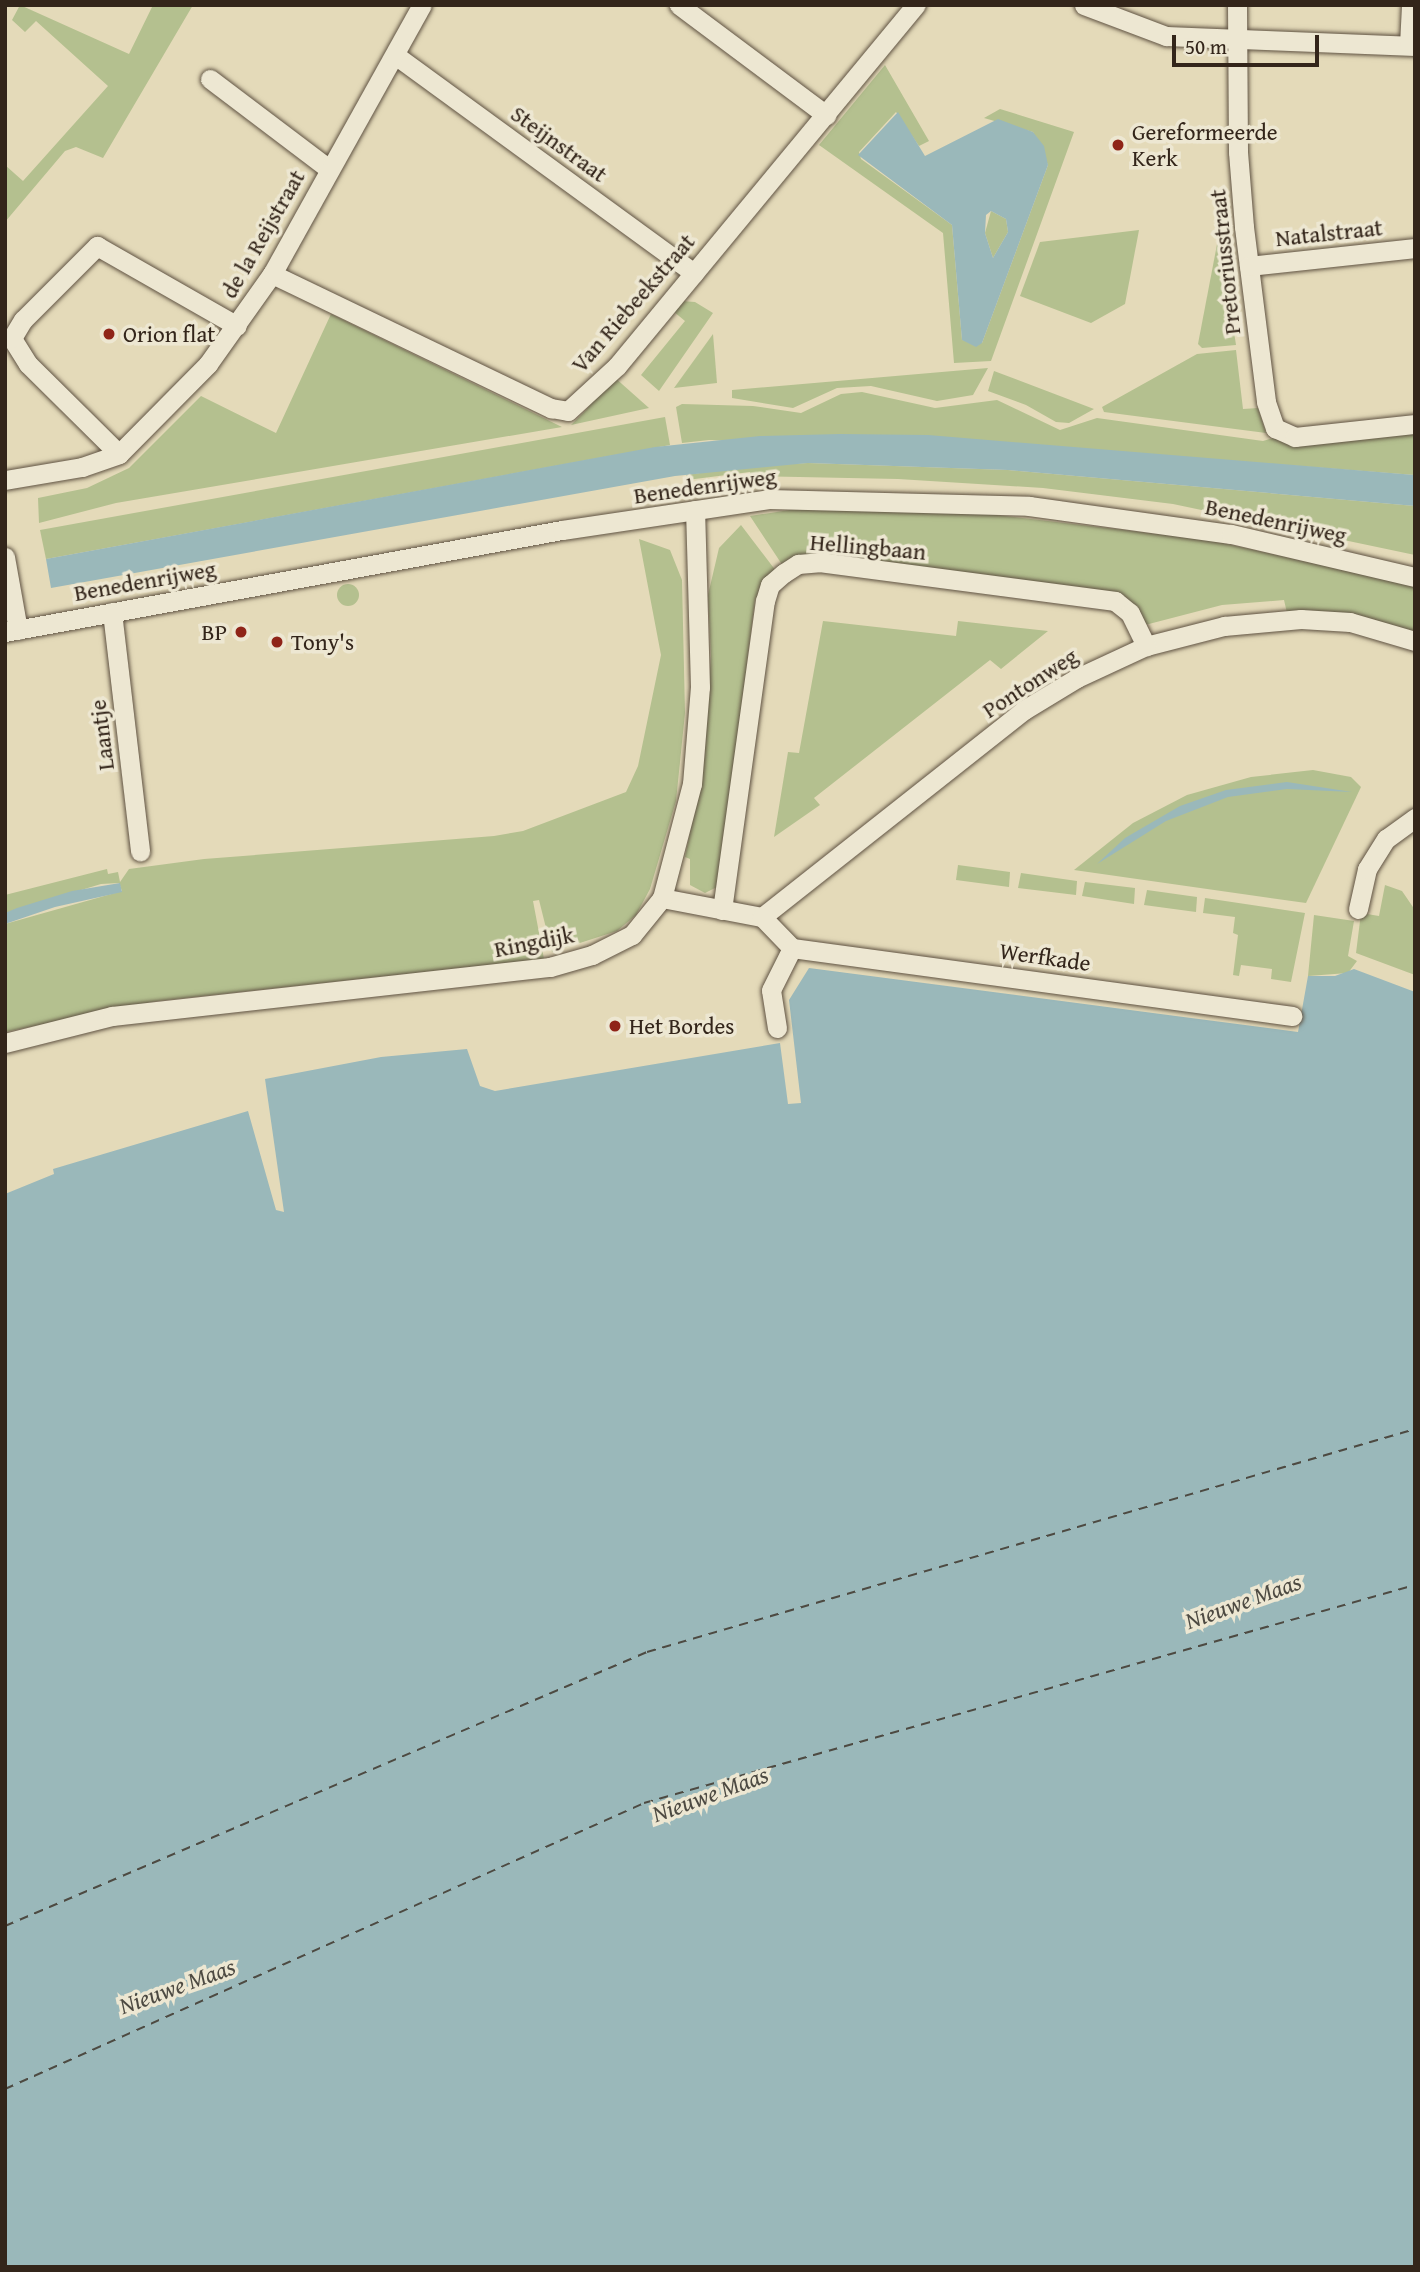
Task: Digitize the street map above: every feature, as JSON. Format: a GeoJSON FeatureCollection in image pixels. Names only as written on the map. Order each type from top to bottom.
{"type":"FeatureCollection","features":[{"type":"Feature","properties":{"kind":"street","name":"de la Reijstraat"},"geometry":{"type":"LineString","coordinates":[[5,480],[82,467],[119,454],[164,411],[237,326],[272,274],[422,5]]}},
{"type":"Feature","properties":{"kind":"street"},"geometry":{"type":"LineString","coordinates":[[679,5],[826,115]]}},
{"type":"Feature","properties":{"kind":"street","name":"Van Riebeekstraat"},"geometry":{"type":"LineString","coordinates":[[272,274],[551,408],[568,411],[617,366],[916,5]]}},
{"type":"Feature","properties":{"kind":"street"},"geometry":{"type":"LineString","coordinates":[[1084,5],[1166,36],[1412,45],[1410,5]]}},
{"type":"Feature","properties":{"kind":"street","name":"Pretoriusstraat"},"geometry":{"type":"LineString","coordinates":[[1237,5],[1238,152],[1266,402],[1275,428],[1295,437],[1415,424]]}},
{"type":"Feature","properties":{"kind":"street","name":"Steijnstraat"},"geometry":{"type":"LineString","coordinates":[[396,55],[694,273]]}},
{"type":"Feature","properties":{"kind":"street","name":"de la Reijstraat"},"geometry":{"type":"LineString","coordinates":[[210,79],[329,169]]}},
{"type":"Feature","properties":{"kind":"street"},"geometry":{"type":"LineString","coordinates":[[119,454],[28,364],[12,338],[23,320],[97,246],[237,326]]}},
{"type":"Feature","properties":{"kind":"street","name":"Natalstraat"},"geometry":{"type":"LineString","coordinates":[[1249,266],[1415,248]]}},
{"type":"Feature","properties":{"kind":"street","name":"Benedenrijweg"},"geometry":{"type":"LineString","coordinates":[[12,631],[769,499],[1029,506],[1231,534],[1415,577]]}},
{"type":"Feature","properties":{"kind":"street","name":"Ringdijk"},"geometry":{"type":"LineString","coordinates":[[5,1043],[111,1016],[550,967],[618,945],[648,918],[662,898],[693,770],[700,687],[695,510]]}},
{"type":"Feature","properties":{"kind":"street"},"geometry":{"type":"LineString","coordinates":[[5,557],[12,631]]}},
{"type":"Feature","properties":{"kind":"street","name":"Hellingbaan"},"geometry":{"type":"LineString","coordinates":[[722,910],[765,601],[770,585],[798,564],[819,562],[1115,601],[1129,613],[1146,646]]}},
{"type":"Feature","properties":{"kind":"street","name":"Laantje"},"geometry":{"type":"LineString","coordinates":[[112,612],[140,851]]}},
{"type":"Feature","properties":{"kind":"street","name":"Pontonweg"},"geometry":{"type":"LineString","coordinates":[[762,917],[1024,710],[1077,678],[1146,646],[1224,626],[1301,619],[1350,622],[1415,641]]}},
{"type":"Feature","properties":{"kind":"street"},"geometry":{"type":"LineString","coordinates":[[1358,909],[1367,869],[1385,839],[1415,818]]}},
{"type":"Feature","properties":{"kind":"street"},"geometry":{"type":"LineString","coordinates":[[662,898],[762,917],[792,948],[771,990],[777,1028]]}},
{"type":"Feature","properties":{"kind":"street","name":"Werfkade"},"geometry":{"type":"LineString","coordinates":[[792,948],[1292,1016]]}},
{"type":"Feature","properties":{"kind":"green space"},"geometry":{"type":"Polygon","coordinates":[[[20,5],[129,54],[153,5],[193,5],[103,158],[76,147],[65,151],[5,222],[5,165],[23,181],[108,86],[36,21],[25,32],[12,20],[20,5]]]}},
{"type":"Feature","properties":{"kind":"green space"},"geometry":{"type":"Polygon","coordinates":[[[885,65],[929,141],[919,146],[896,112],[859,152],[861,159],[952,225],[962,340],[982,343],[1048,165],[1033,132],[984,118],[1000,109],[1074,132],[991,361],[954,363],[943,233],[819,145],[885,65]]]}},
{"type":"Feature","properties":{"kind":"green space"},"geometry":{"type":"Polygon","coordinates":[[[991,211],[1006,219],[1008,232],[993,258],[985,233],[991,211]]]}},
{"type":"Feature","properties":{"kind":"green space"},"geometry":{"type":"Polygon","coordinates":[[[1139,230],[1125,304],[1091,323],[1020,296],[1040,242],[1139,230]]]}},
{"type":"Feature","properties":{"kind":"green space"},"geometry":{"type":"Polygon","coordinates":[[[1219,234],[1236,345],[1202,348],[1198,344],[1219,234]]]}},
{"type":"Feature","properties":{"kind":"green space"},"geometry":{"type":"Polygon","coordinates":[[[681,301],[695,302],[713,313],[659,391],[641,375],[685,321],[673,311],[681,301]]]}},
{"type":"Feature","properties":{"kind":"green space"},"geometry":{"type":"Polygon","coordinates":[[[331,314],[562,427],[116,503],[39,523],[38,498],[87,488],[129,468],[201,396],[276,433],[331,314]]]}},
{"type":"Feature","properties":{"kind":"green space"},"geometry":{"type":"Polygon","coordinates":[[[713,334],[717,383],[674,388],[713,334]]]}},
{"type":"Feature","properties":{"kind":"green space"},"geometry":{"type":"Polygon","coordinates":[[[1236,350],[1243,409],[1258,408],[1266,433],[1104,412],[1102,407],[1197,354],[1236,350]]]}},
{"type":"Feature","properties":{"kind":"green space"},"geometry":{"type":"Polygon","coordinates":[[[988,368],[973,395],[937,401],[871,386],[837,388],[793,408],[732,398],[732,390],[988,368]]]}},
{"type":"Feature","properties":{"kind":"green space"},"geometry":{"type":"Polygon","coordinates":[[[994,371],[1094,409],[1069,423],[1056,422],[1026,405],[988,391],[994,371]]]}},
{"type":"Feature","properties":{"kind":"green space"},"geometry":{"type":"Polygon","coordinates":[[[613,376],[649,408],[571,425],[586,410],[613,376]]]}},
{"type":"Feature","properties":{"kind":"green space"},"geometry":{"type":"Polygon","coordinates":[[[862,392],[935,408],[997,400],[1060,430],[1097,418],[1263,441],[1273,438],[1296,445],[1415,431],[1415,475],[1169,456],[709,440],[682,443],[676,407],[682,404],[753,406],[801,413],[841,394],[862,392]]]}},
{"type":"Feature","properties":{"kind":"green space"},"geometry":{"type":"Polygon","coordinates":[[[665,417],[670,445],[46,559],[40,530],[665,417]]]}},
{"type":"Feature","properties":{"kind":"green space"},"geometry":{"type":"Polygon","coordinates":[[[808,463],[1008,470],[1415,506],[1415,555],[1173,504],[1043,488],[898,479],[750,476],[750,472],[687,480],[686,475],[751,466],[808,463]]]}},
{"type":"Feature","properties":{"kind":"green space"},"geometry":{"type":"Polygon","coordinates":[[[809,507],[979,513],[1209,540],[1415,586],[1415,633],[1287,613],[1284,600],[1222,605],[1145,625],[1136,610],[783,566],[750,516],[809,507]]]}},
{"type":"Feature","properties":{"kind":"green space"},"geometry":{"type":"Polygon","coordinates":[[[741,525],[776,571],[755,600],[719,886],[705,893],[690,885],[690,859],[685,857],[704,762],[711,656],[708,595],[719,548],[741,525]]]}},
{"type":"Feature","properties":{"kind":"green space"},"geometry":{"type":"Polygon","coordinates":[[[639,539],[670,550],[682,580],[685,713],[676,801],[650,889],[636,915],[617,931],[552,952],[539,900],[533,901],[544,959],[157,1001],[5,1032],[5,924],[122,891],[119,883],[101,884],[5,913],[5,895],[107,869],[108,874],[118,872],[120,882],[129,869],[204,859],[494,836],[523,831],[626,792],[638,766],[661,655],[639,539]]]}},
{"type":"Feature","properties":{"kind":"green space"},"geometry":{"type":"Polygon","coordinates":[[[348,584],[356,587],[359,595],[356,603],[348,606],[340,603],[337,595],[340,587],[348,584]]]}},
{"type":"Feature","properties":{"kind":"green space"},"geometry":{"type":"Polygon","coordinates":[[[823,621],[956,636],[958,621],[1048,631],[1001,669],[990,660],[814,798],[820,805],[774,837],[788,752],[799,753],[823,621]]]}},
{"type":"Feature","properties":{"kind":"green space"},"geometry":{"type":"Polygon","coordinates":[[[1313,770],[1351,777],[1361,787],[1306,903],[1074,870],[1133,823],[1187,795],[1251,777],[1313,770]]]}},
{"type":"Feature","properties":{"kind":"green space"},"geometry":{"type":"Polygon","coordinates":[[[958,865],[1010,872],[1009,887],[956,880],[958,865]]]}},
{"type":"Feature","properties":{"kind":"green space"},"geometry":{"type":"Polygon","coordinates":[[[1021,873],[1077,881],[1076,895],[1018,888],[1021,873]]]}},
{"type":"Feature","properties":{"kind":"green space"},"geometry":{"type":"Polygon","coordinates":[[[1085,882],[1135,888],[1134,904],[1082,896],[1085,882]]]}},
{"type":"Feature","properties":{"kind":"green space"},"geometry":{"type":"Polygon","coordinates":[[[1385,885],[1402,891],[1415,910],[1415,975],[1356,953],[1361,913],[1379,916],[1385,885]]]}},
{"type":"Feature","properties":{"kind":"green space"},"geometry":{"type":"Polygon","coordinates":[[[1147,890],[1197,897],[1196,912],[1144,905],[1147,890]]]}},
{"type":"Feature","properties":{"kind":"green space"},"geometry":{"type":"Polygon","coordinates":[[[1205,898],[1305,913],[1291,982],[1271,979],[1272,969],[1241,965],[1239,976],[1233,975],[1238,935],[1233,933],[1235,917],[1203,913],[1205,898]]]}},
{"type":"Feature","properties":{"kind":"green space"},"geometry":{"type":"Polygon","coordinates":[[[1314,915],[1354,921],[1348,956],[1357,961],[1348,973],[1308,976],[1314,915]]]}},
{"type":"Feature","properties":{"kind":"water"},"geometry":{"type":"Polygon","coordinates":[[[898,112],[925,156],[998,119],[1033,132],[1044,146],[1048,165],[982,343],[976,347],[962,340],[952,225],[858,155],[898,112]],[[991,211],[986,215],[985,233],[993,258],[1008,232],[1006,219],[991,211]]]}},
{"type":"Feature","properties":{"kind":"water"},"geometry":{"type":"Polygon","coordinates":[[[928,435],[1415,475],[1415,506],[1008,470],[808,463],[675,476],[51,588],[46,559],[655,447],[760,436],[928,435]]]}},
{"type":"Feature","properties":{"kind":"water"},"geometry":{"type":"Polygon","coordinates":[[[1287,782],[1352,792],[1287,789],[1228,797],[1166,821],[1097,864],[1125,838],[1180,806],[1226,790],[1287,782]]]}},
{"type":"Feature","properties":{"kind":"water"},"geometry":{"type":"Polygon","coordinates":[[[120,883],[122,892],[55,907],[5,924],[5,913],[17,908],[72,891],[120,883]]]}},
{"type":"Feature","properties":{"kind":"water","name":"Nieuwe Maas"},"geometry":{"type":"Polygon","coordinates":[[[809,968],[1298,1032],[1308,976],[1335,976],[1354,969],[1415,992],[1415,2267],[5,2267],[5,1194],[54,1174],[53,1169],[248,1111],[276,1210],[284,1212],[265,1079],[381,1057],[467,1049],[480,1086],[495,1091],[780,1043],[788,1104],[801,1103],[789,1000],[809,968]]]}},
{"type":"Feature","properties":{"kind":"ferry route"},"geometry":{"type":"LineString","coordinates":[[5,1926],[647,1652],[1415,1429]]}},
{"type":"Feature","properties":{"kind":"ferry route"},"geometry":{"type":"LineString","coordinates":[[5,2089],[644,1803],[1415,1585]]}},
{"type":"Feature","properties":{"kind":"place","name":"Gereformeerde Kerk"},"geometry":{"type":"Point","coordinates":[1118,145]}},
{"type":"Feature","properties":{"kind":"place","name":"Orion flat"},"geometry":{"type":"Point","coordinates":[109,334]}},
{"type":"Feature","properties":{"kind":"place","name":"BP"},"geometry":{"type":"Point","coordinates":[241,632]}},
{"type":"Feature","properties":{"kind":"place","name":"Tony's"},"geometry":{"type":"Point","coordinates":[277,642]}},
{"type":"Feature","properties":{"kind":"place","name":"Het Bordes"},"geometry":{"type":"Point","coordinates":[615,1026]}}]}
